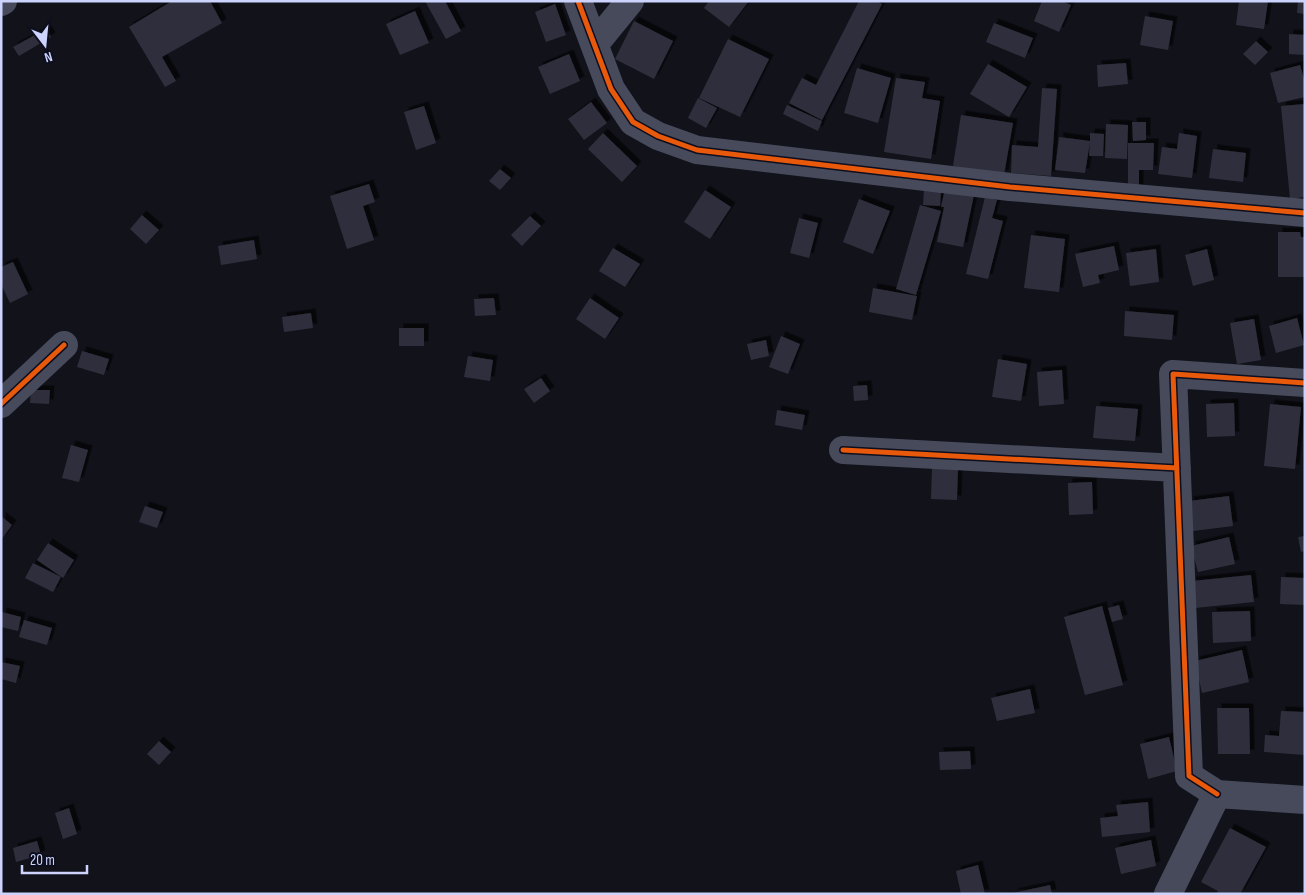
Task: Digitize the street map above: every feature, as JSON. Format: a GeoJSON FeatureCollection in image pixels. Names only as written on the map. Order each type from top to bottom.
{"type":"FeatureCollection","features":[{"type":"Feature","properties":{"kind":"street"},"geometry":{"type":"LineString","coordinates":[[578,1],[612,89],[633,122],[658,136],[697,150],[1010,187],[1305,213]]}},
{"type":"Feature","properties":{"kind":"street"},"geometry":{"type":"LineString","coordinates":[[595,44],[630,1]]}},
{"type":"Feature","properties":{"kind":"street"},"geometry":{"type":"LineString","coordinates":[[1,404],[64,345]]}},
{"type":"Feature","properties":{"kind":"street"},"geometry":{"type":"LineString","coordinates":[[1305,382],[1173,374],[1189,776],[1217,794],[1305,800]]}},
{"type":"Feature","properties":{"kind":"street"},"geometry":{"type":"LineString","coordinates":[[843,450],[1177,468]]}},
{"type":"Feature","properties":{"kind":"street"},"geometry":{"type":"LineString","coordinates":[[1168,894],[1217,794]]}},
{"type":"Feature","properties":{"kind":"building"},"geometry":{"type":"Polygon","coordinates":[[[172,1],[210,1],[222,23],[162,57],[176,81],[165,87],[129,27],[172,1]]]}},
{"type":"Feature","properties":{"kind":"building"},"geometry":{"type":"Polygon","coordinates":[[[425,1],[445,1],[461,31],[446,39],[425,1]]]}},
{"type":"Feature","properties":{"kind":"building"},"geometry":{"type":"Polygon","coordinates":[[[709,1],[749,1],[729,27],[704,8],[709,1]]]}},
{"type":"Feature","properties":{"kind":"building"},"geometry":{"type":"Polygon","coordinates":[[[859,1],[877,1],[882,4],[822,120],[789,103],[802,78],[816,85],[859,1]]]}},
{"type":"Feature","properties":{"kind":"building"},"geometry":{"type":"Polygon","coordinates":[[[1042,1],[1062,1],[1071,5],[1059,32],[1034,21],[1042,1]]]}},
{"type":"Feature","properties":{"kind":"building"},"geometry":{"type":"Polygon","coordinates":[[[1239,1],[1268,1],[1264,29],[1236,25],[1239,1]]]}},
{"type":"Feature","properties":{"kind":"building"},"geometry":{"type":"Polygon","coordinates":[[[1298,1],[1305,1],[1305,14],[1297,13],[1298,1]]]}},
{"type":"Feature","properties":{"kind":"building"},"geometry":{"type":"Polygon","coordinates":[[[555,4],[566,35],[546,42],[535,12],[555,4]]]}},
{"type":"Feature","properties":{"kind":"building"},"geometry":{"type":"Polygon","coordinates":[[[415,11],[429,43],[400,55],[386,24],[415,11]]]}},
{"type":"Feature","properties":{"kind":"building"},"geometry":{"type":"Polygon","coordinates":[[[1145,16],[1173,21],[1168,50],[1140,45],[1145,16]]]}},
{"type":"Feature","properties":{"kind":"building"},"geometry":{"type":"Polygon","coordinates":[[[634,21],[673,41],[654,79],[615,59],[634,21]]]}},
{"type":"Feature","properties":{"kind":"building"},"geometry":{"type":"Polygon","coordinates":[[[994,23],[1033,38],[1025,58],[986,42],[994,23]]]}},
{"type":"Feature","properties":{"kind":"building"},"geometry":{"type":"Polygon","coordinates":[[[46,29],[51,37],[19,56],[13,47],[46,29]]]}},
{"type":"Feature","properties":{"kind":"building"},"geometry":{"type":"Polygon","coordinates":[[[1289,34],[1305,35],[1305,55],[1289,54],[1289,34]]]}},
{"type":"Feature","properties":{"kind":"building"},"geometry":{"type":"Polygon","coordinates":[[[728,39],[769,59],[740,117],[699,98],[728,39]]]}},
{"type":"Feature","properties":{"kind":"building"},"geometry":{"type":"Polygon","coordinates":[[[1256,41],[1268,52],[1255,65],[1243,54],[1256,41]]]}},
{"type":"Feature","properties":{"kind":"building"},"geometry":{"type":"Polygon","coordinates":[[[569,54],[580,81],[550,94],[538,67],[569,54]]]}},
{"type":"Feature","properties":{"kind":"building"},"geometry":{"type":"Polygon","coordinates":[[[1126,63],[1128,84],[1098,87],[1097,65],[1126,63]]]}},
{"type":"Feature","properties":{"kind":"building"},"geometry":{"type":"Polygon","coordinates":[[[988,64],[1027,87],[1009,117],[970,94],[988,64]]]}},
{"type":"Feature","properties":{"kind":"building"},"geometry":{"type":"Polygon","coordinates":[[[1300,65],[1305,83],[1305,97],[1278,103],[1270,73],[1300,65]]]}},
{"type":"Feature","properties":{"kind":"building"},"geometry":{"type":"Polygon","coordinates":[[[857,68],[891,78],[878,123],[844,113],[857,68]]]}},
{"type":"Feature","properties":{"kind":"building"},"geometry":{"type":"Polygon","coordinates":[[[896,78],[925,82],[922,98],[940,101],[931,159],[884,152],[896,78]]]}},
{"type":"Feature","properties":{"kind":"building"},"geometry":{"type":"Polygon","coordinates":[[[1042,88],[1057,89],[1051,176],[1011,173],[1012,145],[1038,147],[1042,88]]]}},
{"type":"Feature","properties":{"kind":"building"},"geometry":{"type":"Polygon","coordinates":[[[698,98],[717,108],[706,128],[688,118],[698,98]]]}},
{"type":"Feature","properties":{"kind":"building"},"geometry":{"type":"Polygon","coordinates":[[[591,102],[607,123],[584,140],[568,119],[591,102]]]}},
{"type":"Feature","properties":{"kind":"building"},"geometry":{"type":"Polygon","coordinates":[[[1305,104],[1305,197],[1290,199],[1281,106],[1305,104]]]}},
{"type":"Feature","properties":{"kind":"building"},"geometry":{"type":"Polygon","coordinates":[[[787,105],[822,121],[818,131],[783,114],[787,105]]]}},
{"type":"Feature","properties":{"kind":"building"},"geometry":{"type":"Polygon","coordinates":[[[424,106],[436,143],[416,150],[404,112],[424,106]]]}},
{"type":"Feature","properties":{"kind":"building"},"geometry":{"type":"Polygon","coordinates":[[[961,115],[1013,123],[1004,175],[953,166],[961,115]]]}},
{"type":"Feature","properties":{"kind":"building"},"geometry":{"type":"Polygon","coordinates":[[[1132,122],[1146,122],[1146,140],[1133,141],[1132,122]]]}},
{"type":"Feature","properties":{"kind":"building"},"geometry":{"type":"Polygon","coordinates":[[[1106,124],[1128,125],[1127,159],[1105,158],[1106,124]]]}},
{"type":"Feature","properties":{"kind":"building"},"geometry":{"type":"Polygon","coordinates":[[[603,133],[637,166],[622,182],[588,149],[603,133]]]}},
{"type":"Feature","properties":{"kind":"building"},"geometry":{"type":"Polygon","coordinates":[[[1090,133],[1104,134],[1103,156],[1089,156],[1090,142],[1085,173],[1055,170],[1059,137],[1090,141],[1090,133]]]}},
{"type":"Feature","properties":{"kind":"building"},"geometry":{"type":"Polygon","coordinates":[[[1179,133],[1197,136],[1192,178],[1158,174],[1162,147],[1177,149],[1179,133]]]}},
{"type":"Feature","properties":{"kind":"building"},"geometry":{"type":"Polygon","coordinates":[[[1128,143],[1154,143],[1153,170],[1139,170],[1139,190],[1128,190],[1128,143]]]}},
{"type":"Feature","properties":{"kind":"building"},"geometry":{"type":"Polygon","coordinates":[[[1213,149],[1246,153],[1243,182],[1209,178],[1213,149]]]}},
{"type":"Feature","properties":{"kind":"building"},"geometry":{"type":"Polygon","coordinates":[[[500,169],[511,178],[500,190],[489,181],[500,169]]]}},
{"type":"Feature","properties":{"kind":"building"},"geometry":{"type":"Polygon","coordinates":[[[369,184],[375,202],[363,206],[374,240],[347,249],[330,196],[369,184]]]}},
{"type":"Feature","properties":{"kind":"building"},"geometry":{"type":"Polygon","coordinates":[[[945,189],[974,195],[963,247],[937,242],[944,207],[941,207],[945,189]]]}},
{"type":"Feature","properties":{"kind":"building"},"geometry":{"type":"Polygon","coordinates":[[[705,190],[731,207],[710,239],[684,222],[705,190]]]}},
{"type":"Feature","properties":{"kind":"building"},"geometry":{"type":"Polygon","coordinates":[[[924,190],[941,191],[940,206],[923,205],[924,190]]]}},
{"type":"Feature","properties":{"kind":"building"},"geometry":{"type":"Polygon","coordinates":[[[985,197],[997,200],[992,218],[1003,221],[988,279],[966,274],[985,197]]]}},
{"type":"Feature","properties":{"kind":"building"},"geometry":{"type":"Polygon","coordinates":[[[859,199],[890,211],[873,254],[843,242],[859,199]]]}},
{"type":"Feature","properties":{"kind":"building"},"geometry":{"type":"Polygon","coordinates":[[[920,205],[941,211],[916,295],[896,289],[920,205]]]}},
{"type":"Feature","properties":{"kind":"building"},"geometry":{"type":"Polygon","coordinates":[[[142,215],[159,230],[146,244],[130,229],[142,215]]]}},
{"type":"Feature","properties":{"kind":"building"},"geometry":{"type":"Polygon","coordinates":[[[530,216],[541,226],[522,246],[511,235],[530,216]]]}},
{"type":"Feature","properties":{"kind":"building"},"geometry":{"type":"Polygon","coordinates":[[[799,218],[818,223],[809,258],[790,253],[799,218]]]}},
{"type":"Feature","properties":{"kind":"building"},"geometry":{"type":"Polygon","coordinates":[[[1278,232],[1300,232],[1301,237],[1305,237],[1305,277],[1278,277],[1278,232]]]}},
{"type":"Feature","properties":{"kind":"building"},"geometry":{"type":"Polygon","coordinates":[[[1031,235],[1065,239],[1059,292],[1024,288],[1031,235]]]}},
{"type":"Feature","properties":{"kind":"building"},"geometry":{"type":"Polygon","coordinates":[[[254,240],[257,259],[221,265],[218,246],[254,240]]]}},
{"type":"Feature","properties":{"kind":"building"},"geometry":{"type":"Polygon","coordinates":[[[1114,246],[1119,270],[1098,275],[1100,283],[1083,287],[1075,254],[1114,246]]]}},
{"type":"Feature","properties":{"kind":"building"},"geometry":{"type":"Polygon","coordinates":[[[613,248],[640,264],[625,287],[599,271],[613,248]]]}},
{"type":"Feature","properties":{"kind":"building"},"geometry":{"type":"Polygon","coordinates":[[[1156,249],[1159,282],[1130,286],[1126,253],[1156,249]]]}},
{"type":"Feature","properties":{"kind":"building"},"geometry":{"type":"Polygon","coordinates":[[[1207,249],[1214,280],[1193,286],[1185,255],[1207,249]]]}},
{"type":"Feature","properties":{"kind":"building"},"geometry":{"type":"Polygon","coordinates":[[[13,262],[28,294],[10,303],[1,284],[1,267],[13,262]]]}},
{"type":"Feature","properties":{"kind":"building"},"geometry":{"type":"Polygon","coordinates":[[[873,288],[917,296],[912,320],[869,312],[873,288]]]}},
{"type":"Feature","properties":{"kind":"building"},"geometry":{"type":"Polygon","coordinates":[[[494,298],[496,315],[475,316],[474,299],[494,298]]]}},
{"type":"Feature","properties":{"kind":"building"},"geometry":{"type":"Polygon","coordinates":[[[590,298],[619,318],[605,339],[576,319],[590,298]]]}},
{"type":"Feature","properties":{"kind":"building"},"geometry":{"type":"Polygon","coordinates":[[[1125,311],[1174,315],[1172,340],[1124,336],[1125,311]]]}},
{"type":"Feature","properties":{"kind":"building"},"geometry":{"type":"Polygon","coordinates":[[[311,313],[313,328],[284,332],[282,317],[311,313]]]}},
{"type":"Feature","properties":{"kind":"building"},"geometry":{"type":"Polygon","coordinates":[[[1297,318],[1304,345],[1276,353],[1269,326],[1297,318]]]}},
{"type":"Feature","properties":{"kind":"building"},"geometry":{"type":"Polygon","coordinates":[[[1254,319],[1261,360],[1237,364],[1230,323],[1254,319]]]}},
{"type":"Feature","properties":{"kind":"building"},"geometry":{"type":"Polygon","coordinates":[[[399,328],[424,328],[424,346],[399,346],[399,328]]]}},
{"type":"Feature","properties":{"kind":"building"},"geometry":{"type":"Polygon","coordinates":[[[781,336],[800,344],[788,374],[769,367],[781,336]]]}},
{"type":"Feature","properties":{"kind":"building"},"geometry":{"type":"Polygon","coordinates":[[[766,340],[769,356],[751,360],[747,344],[766,340]]]}},
{"type":"Feature","properties":{"kind":"building"},"geometry":{"type":"Polygon","coordinates":[[[82,351],[109,359],[104,375],[77,367],[82,351]]]}},
{"type":"Feature","properties":{"kind":"building"},"geometry":{"type":"Polygon","coordinates":[[[468,356],[493,360],[490,381],[464,377],[468,356]]]}},
{"type":"Feature","properties":{"kind":"building"},"geometry":{"type":"Polygon","coordinates":[[[998,359],[1027,364],[1021,401],[992,397],[998,359]]]}},
{"type":"Feature","properties":{"kind":"building"},"geometry":{"type":"Polygon","coordinates":[[[1062,370],[1064,404],[1039,406],[1037,372],[1062,370]]]}},
{"type":"Feature","properties":{"kind":"building"},"geometry":{"type":"Polygon","coordinates":[[[541,378],[550,391],[534,403],[524,389],[541,378]]]}},
{"type":"Feature","properties":{"kind":"building"},"geometry":{"type":"Polygon","coordinates":[[[867,385],[868,400],[854,401],[853,386],[867,385]]]}},
{"type":"Feature","properties":{"kind":"building"},"geometry":{"type":"Polygon","coordinates":[[[31,390],[50,390],[49,404],[30,403],[31,390]]]}},
{"type":"Feature","properties":{"kind":"building"},"geometry":{"type":"Polygon","coordinates":[[[1234,403],[1235,436],[1207,437],[1206,404],[1234,403]]]}},
{"type":"Feature","properties":{"kind":"building"},"geometry":{"type":"Polygon","coordinates":[[[1270,404],[1301,407],[1295,469],[1264,466],[1270,404]]]}},
{"type":"Feature","properties":{"kind":"building"},"geometry":{"type":"Polygon","coordinates":[[[1096,406],[1138,409],[1135,441],[1093,438],[1096,406]]]}},
{"type":"Feature","properties":{"kind":"building"},"geometry":{"type":"Polygon","coordinates":[[[777,410],[805,415],[802,430],[775,425],[777,410]]]}},
{"type":"Feature","properties":{"kind":"building"},"geometry":{"type":"Polygon","coordinates":[[[71,445],[88,450],[79,482],[62,478],[71,445]]]}},
{"type":"Feature","properties":{"kind":"building"},"geometry":{"type":"Polygon","coordinates":[[[932,467],[958,467],[957,500],[931,499],[932,467]]]}},
{"type":"Feature","properties":{"kind":"building"},"geometry":{"type":"Polygon","coordinates":[[[1092,482],[1093,514],[1069,515],[1068,483],[1092,482]]]}},
{"type":"Feature","properties":{"kind":"building"},"geometry":{"type":"Polygon","coordinates":[[[1229,496],[1233,526],[1193,531],[1189,501],[1229,496]]]}},
{"type":"Feature","properties":{"kind":"building"},"geometry":{"type":"Polygon","coordinates":[[[145,506],[163,512],[157,528],[139,522],[145,506]]]}},
{"type":"Feature","properties":{"kind":"building"},"geometry":{"type":"Polygon","coordinates":[[[1,516],[12,525],[1,540],[1,516]]]}},
{"type":"Feature","properties":{"kind":"building"},"geometry":{"type":"Polygon","coordinates":[[[1305,536],[1305,551],[1301,552],[1298,537],[1305,536]]]}},
{"type":"Feature","properties":{"kind":"building"},"geometry":{"type":"Polygon","coordinates":[[[1229,537],[1235,564],[1198,572],[1191,546],[1229,537]]]}},
{"type":"Feature","properties":{"kind":"building"},"geometry":{"type":"Polygon","coordinates":[[[48,543],[74,560],[63,578],[37,560],[48,543]]]}},
{"type":"Feature","properties":{"kind":"building"},"geometry":{"type":"Polygon","coordinates":[[[33,563],[61,577],[53,592],[25,578],[33,563]]]}},
{"type":"Feature","properties":{"kind":"building"},"geometry":{"type":"Polygon","coordinates":[[[1251,575],[1254,602],[1195,608],[1192,581],[1251,575]]]}},
{"type":"Feature","properties":{"kind":"building"},"geometry":{"type":"Polygon","coordinates":[[[1281,577],[1305,578],[1305,605],[1280,604],[1281,577]]]}},
{"type":"Feature","properties":{"kind":"building"},"geometry":{"type":"Polygon","coordinates":[[[1119,605],[1123,619],[1112,622],[1108,608],[1119,605]]]}},
{"type":"Feature","properties":{"kind":"building"},"geometry":{"type":"Polygon","coordinates":[[[1102,606],[1123,685],[1085,695],[1064,617],[1102,606]]]}},
{"type":"Feature","properties":{"kind":"building"},"geometry":{"type":"Polygon","coordinates":[[[1250,611],[1251,641],[1213,643],[1212,612],[1250,611]]]}},
{"type":"Feature","properties":{"kind":"building"},"geometry":{"type":"Polygon","coordinates":[[[2,612],[21,617],[18,631],[1,627],[2,612]]]}},
{"type":"Feature","properties":{"kind":"building"},"geometry":{"type":"Polygon","coordinates":[[[24,620],[52,628],[47,645],[19,637],[24,620]]]}},
{"type":"Feature","properties":{"kind":"building"},"geometry":{"type":"Polygon","coordinates":[[[1242,650],[1249,682],[1202,693],[1195,661],[1242,650]]]}},
{"type":"Feature","properties":{"kind":"building"},"geometry":{"type":"Polygon","coordinates":[[[1,662],[20,666],[16,683],[1,679],[1,662]]]}},
{"type":"Feature","properties":{"kind":"building"},"geometry":{"type":"Polygon","coordinates":[[[1030,689],[1035,713],[997,721],[991,698],[1030,689]]]}},
{"type":"Feature","properties":{"kind":"building"},"geometry":{"type":"Polygon","coordinates":[[[1217,708],[1249,708],[1250,754],[1218,754],[1217,708]]]}},
{"type":"Feature","properties":{"kind":"building"},"geometry":{"type":"Polygon","coordinates":[[[1281,711],[1305,712],[1305,755],[1264,752],[1265,735],[1279,736],[1281,711]]]}},
{"type":"Feature","properties":{"kind":"building"},"geometry":{"type":"Polygon","coordinates":[[[1169,737],[1177,771],[1148,779],[1140,744],[1169,737]]]}},
{"type":"Feature","properties":{"kind":"building"},"geometry":{"type":"Polygon","coordinates":[[[159,741],[171,752],[159,765],[147,754],[159,741]]]}},
{"type":"Feature","properties":{"kind":"building"},"geometry":{"type":"Polygon","coordinates":[[[970,751],[971,769],[940,770],[939,752],[970,751]]]}},
{"type":"Feature","properties":{"kind":"building"},"geometry":{"type":"Polygon","coordinates":[[[1148,802],[1150,832],[1102,837],[1100,818],[1118,816],[1116,805],[1148,802]]]}},
{"type":"Feature","properties":{"kind":"building"},"geometry":{"type":"Polygon","coordinates":[[[69,808],[77,834],[63,839],[55,813],[69,808]]]}},
{"type":"Feature","properties":{"kind":"building"},"geometry":{"type":"Polygon","coordinates":[[[1230,828],[1266,847],[1240,894],[1216,894],[1218,891],[1201,882],[1230,828]]]}},
{"type":"Feature","properties":{"kind":"building"},"geometry":{"type":"Polygon","coordinates":[[[1151,840],[1156,866],[1121,874],[1115,848],[1151,840]]]}},
{"type":"Feature","properties":{"kind":"building"},"geometry":{"type":"Polygon","coordinates":[[[37,841],[41,855],[16,862],[13,848],[37,841]]]}},
{"type":"Feature","properties":{"kind":"building"},"geometry":{"type":"Polygon","coordinates":[[[978,865],[985,894],[961,894],[956,871],[978,865]]]}},
{"type":"Feature","properties":{"kind":"building"},"geometry":{"type":"Polygon","coordinates":[[[1050,885],[1052,894],[1013,894],[1013,893],[1050,885]]]}},
{"type":"Feature","properties":{"kind":"cycle path"},"geometry":{"type":"LineString","coordinates":[[578,1],[611,89],[633,122],[658,136],[697,150],[1010,187],[1305,213]]}},
{"type":"Feature","properties":{"kind":"cycle path"},"geometry":{"type":"LineString","coordinates":[[1,404],[64,345]]}},
{"type":"Feature","properties":{"kind":"cycle path"},"geometry":{"type":"LineString","coordinates":[[1217,794],[1189,776],[1173,374],[1305,383]]}},
{"type":"Feature","properties":{"kind":"cycle path"},"geometry":{"type":"LineString","coordinates":[[843,450],[1177,468]]}}]}
